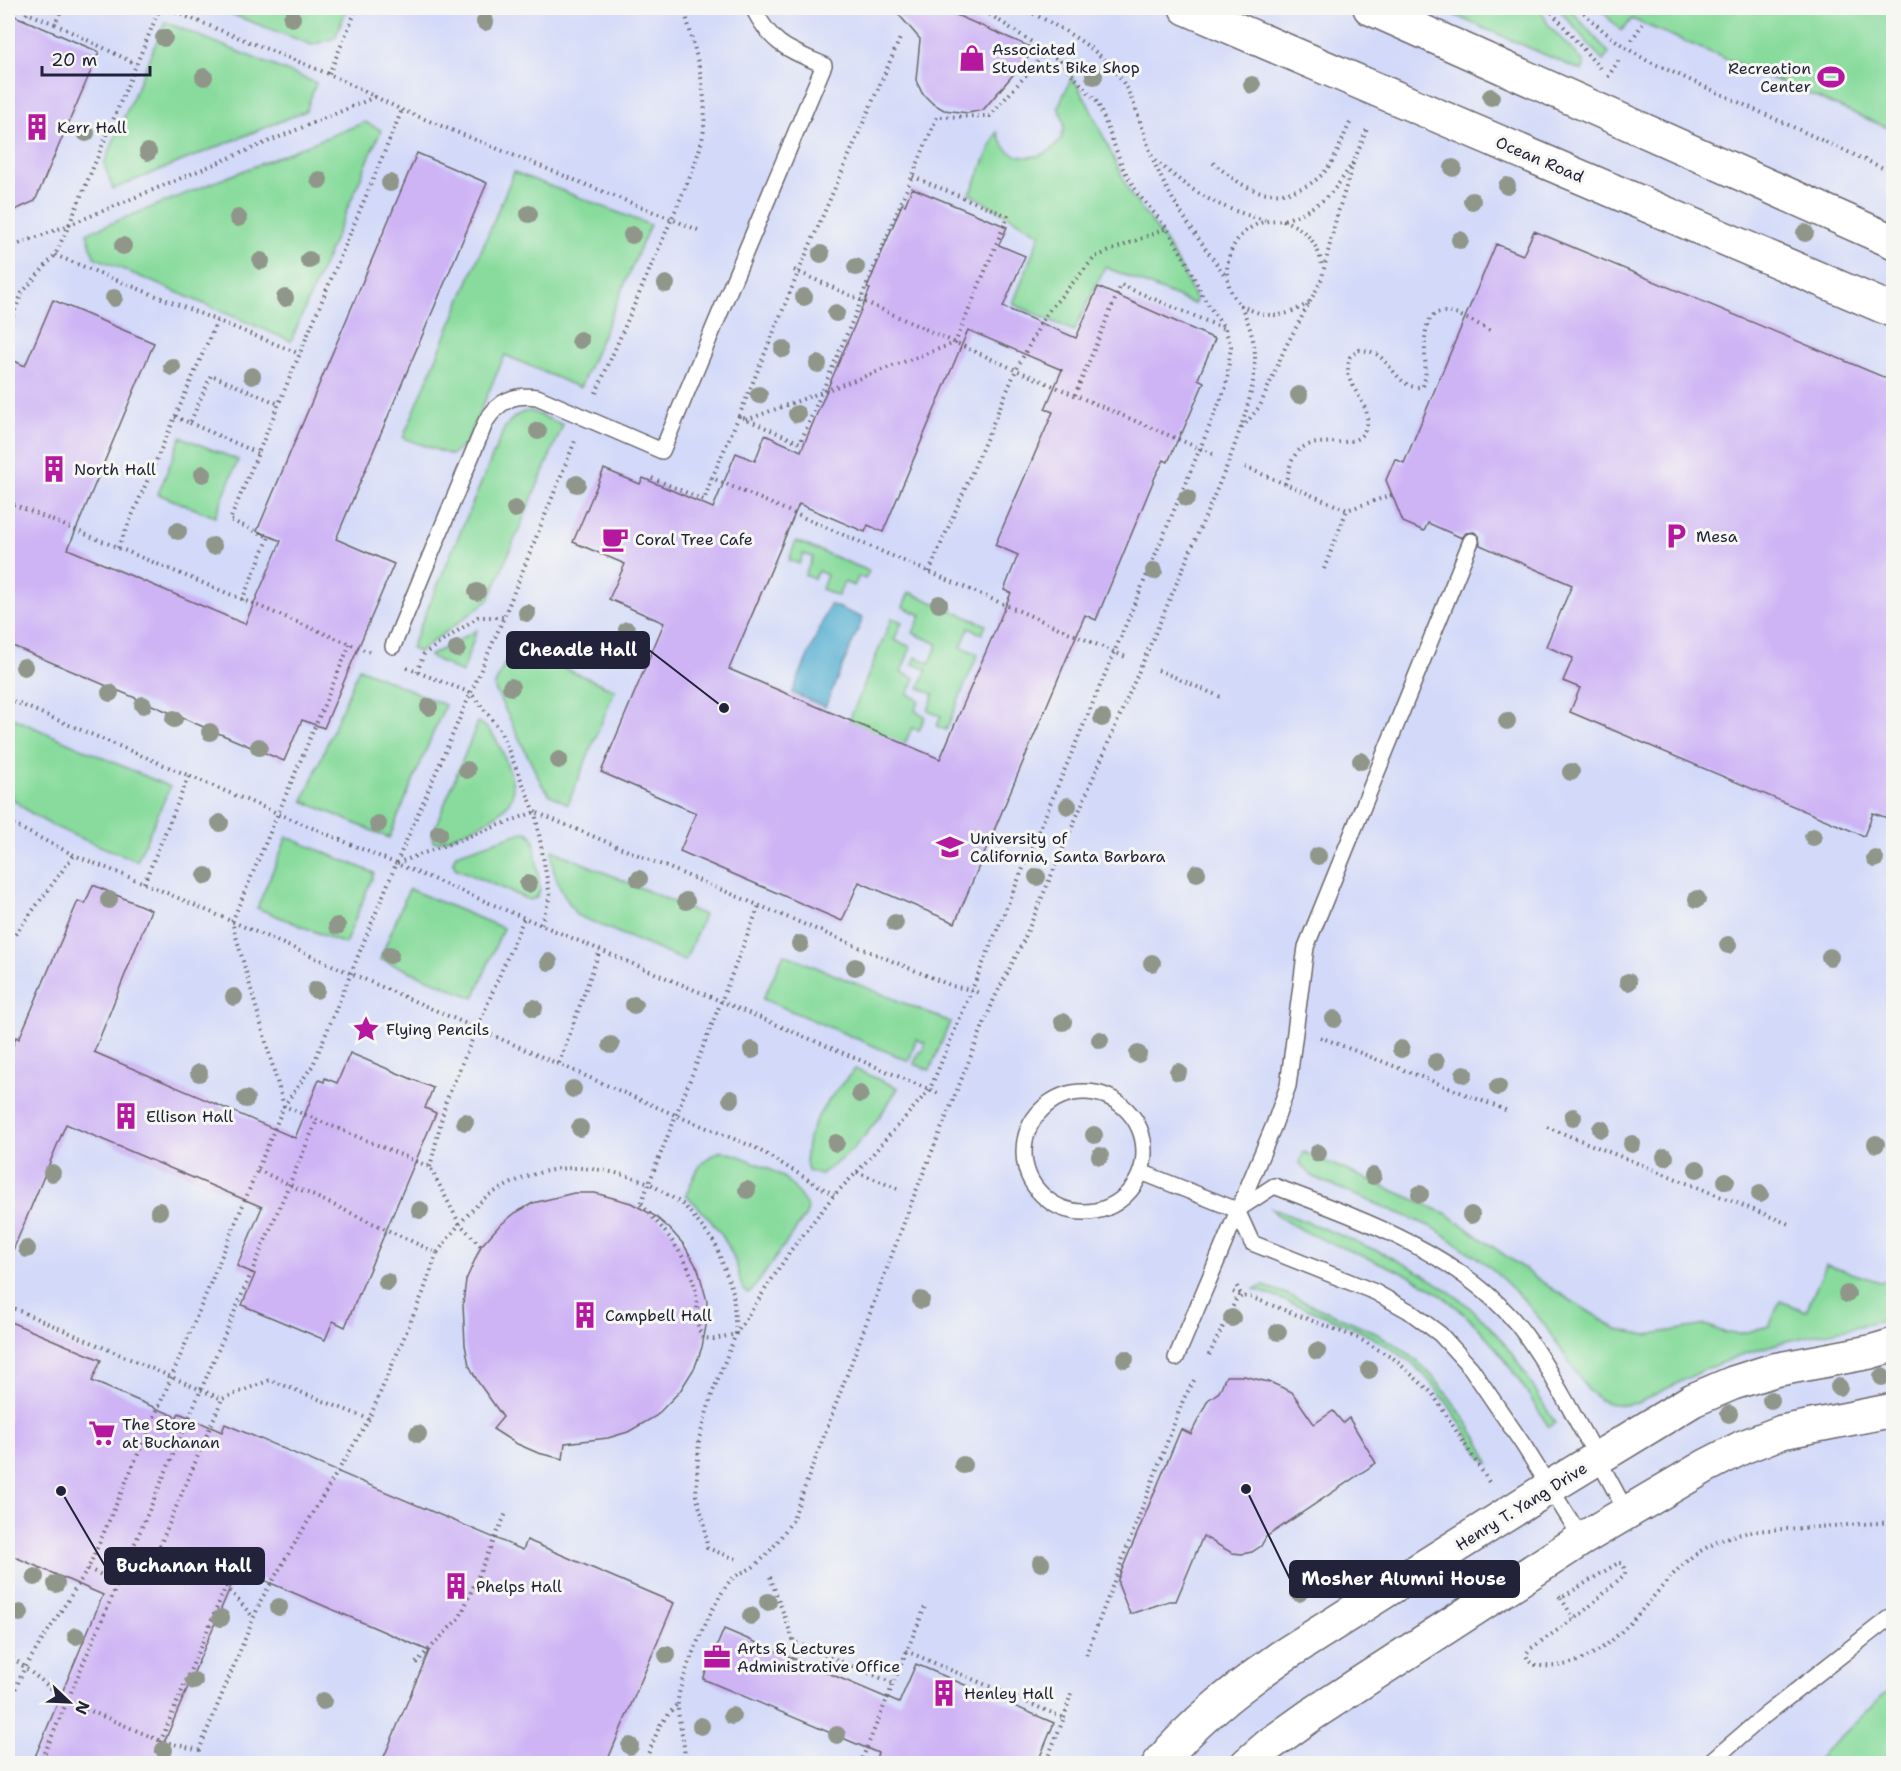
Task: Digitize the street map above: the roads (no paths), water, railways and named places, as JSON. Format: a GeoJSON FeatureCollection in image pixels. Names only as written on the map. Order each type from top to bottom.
{"type":"FeatureCollection","features":[{"type":"Feature","properties":{"kind":"main road","name":"Ocean Road"},"geometry":{"type":"LineString","coordinates":[[1186,8],[1893,311]]}},
{"type":"Feature","properties":{"kind":"main road"},"geometry":{"type":"LineString","coordinates":[[1370,8],[1893,242]]}},
{"type":"Feature","properties":{"kind":"main road","name":"Henry T. Yang Drive"},"geometry":{"type":"LineString","coordinates":[[1159,1764],[1206,1714],[1281,1657],[1550,1486],[1693,1400],[1733,1383],[1774,1370],[1870,1352],[1893,1345]]}},
{"type":"Feature","properties":{"kind":"main road"},"geometry":{"type":"LineString","coordinates":[[1247,1764],[1269,1744],[1311,1715],[1582,1539],[1743,1446],[1782,1432],[1893,1410]]}},
{"type":"Feature","properties":{"kind":"lane"},"geometry":{"type":"LineString","coordinates":[[393,646],[486,421],[501,402],[525,396],[537,398],[662,451],[824,65],[785,49],[763,27],[753,8]]}},
{"type":"Feature","properties":{"kind":"lane"},"geometry":{"type":"LineString","coordinates":[[1176,1358],[1274,1125],[1288,1086],[1306,947],[1471,542]]}},
{"type":"Feature","properties":{"kind":"lane"},"geometry":{"type":"LineString","coordinates":[[1079,1091],[1099,1093],[1117,1101],[1132,1114],[1141,1132],[1144,1152],[1141,1172],[1131,1189],[1116,1203],[1098,1211],[1078,1212],[1059,1207],[1042,1196],[1030,1181],[1024,1162],[1024,1142],[1030,1123],[1043,1108],[1059,1096],[1079,1091]]}},
{"type":"Feature","properties":{"kind":"lane"},"geometry":{"type":"LineString","coordinates":[[1141,1172],[1237,1210],[1252,1243],[1374,1292],[1409,1311],[1440,1334],[1471,1368],[1550,1486],[1582,1539]]}},
{"type":"Feature","properties":{"kind":"lane"},"geometry":{"type":"LineString","coordinates":[[1237,1210],[1274,1186],[1399,1236],[1441,1259],[1511,1318],[1546,1366],[1627,1513]]}},
{"type":"Feature","properties":{"kind":"lane"},"geometry":{"type":"LineString","coordinates":[[1708,1764],[1764,1716],[1893,1614]]}},
{"type":"Feature","properties":{"kind":"water"},"geometry":{"type":"Polygon","coordinates":[[[830,604],[863,618],[825,707],[792,693],[830,604]]]}},
{"type":"Feature","properties":{"kind":"place","name":"Associated Students Bike Shop"},"geometry":{"type":"Point","coordinates":[972,58]}},
{"type":"Feature","properties":{"kind":"place","name":"Recreation Center"},"geometry":{"type":"Point","coordinates":[1831,77]}},
{"type":"Feature","properties":{"kind":"place","name":"Kerr Hall"},"geometry":{"type":"Point","coordinates":[37,127]}},
{"type":"Feature","properties":{"kind":"place","name":"North Hall"},"geometry":{"type":"Point","coordinates":[54,469]}},
{"type":"Feature","properties":{"kind":"place","name":"Mesa"},"geometry":{"type":"Point","coordinates":[1676,536]}},
{"type":"Feature","properties":{"kind":"place","name":"Coral Tree Cafe"},"geometry":{"type":"Point","coordinates":[615,539]}},
{"type":"Feature","properties":{"kind":"place","name":"Cheadle Hall"},"geometry":{"type":"Point","coordinates":[724,708]}},
{"type":"Feature","properties":{"kind":"place","name":"University of California, Santa Barbara"},"geometry":{"type":"Point","coordinates":[950,847]}},
{"type":"Feature","properties":{"kind":"place","name":"Flying Pencils"},"geometry":{"type":"Point","coordinates":[366,1029]}},
{"type":"Feature","properties":{"kind":"place","name":"Ellison Hall"},"geometry":{"type":"Point","coordinates":[126,1116]}},
{"type":"Feature","properties":{"kind":"place","name":"Campbell Hall"},"geometry":{"type":"Point","coordinates":[585,1315]}},
{"type":"Feature","properties":{"kind":"place","name":"The Store at Buchanan"},"geometry":{"type":"Point","coordinates":[102,1433]}},
{"type":"Feature","properties":{"kind":"place","name":"Mosher Alumni House"},"geometry":{"type":"Point","coordinates":[1246,1489]}},
{"type":"Feature","properties":{"kind":"place","name":"Buchanan Hall"},"geometry":{"type":"Point","coordinates":[61,1491]}},
{"type":"Feature","properties":{"kind":"place","name":"Phelps Hall"},"geometry":{"type":"Point","coordinates":[456,1586]}},
{"type":"Feature","properties":{"kind":"place","name":"Arts & Lectures Administrative Office"},"geometry":{"type":"Point","coordinates":[717,1657]}},
{"type":"Feature","properties":{"kind":"place","name":"Henley Hall"},"geometry":{"type":"Point","coordinates":[944,1693]}}]}
